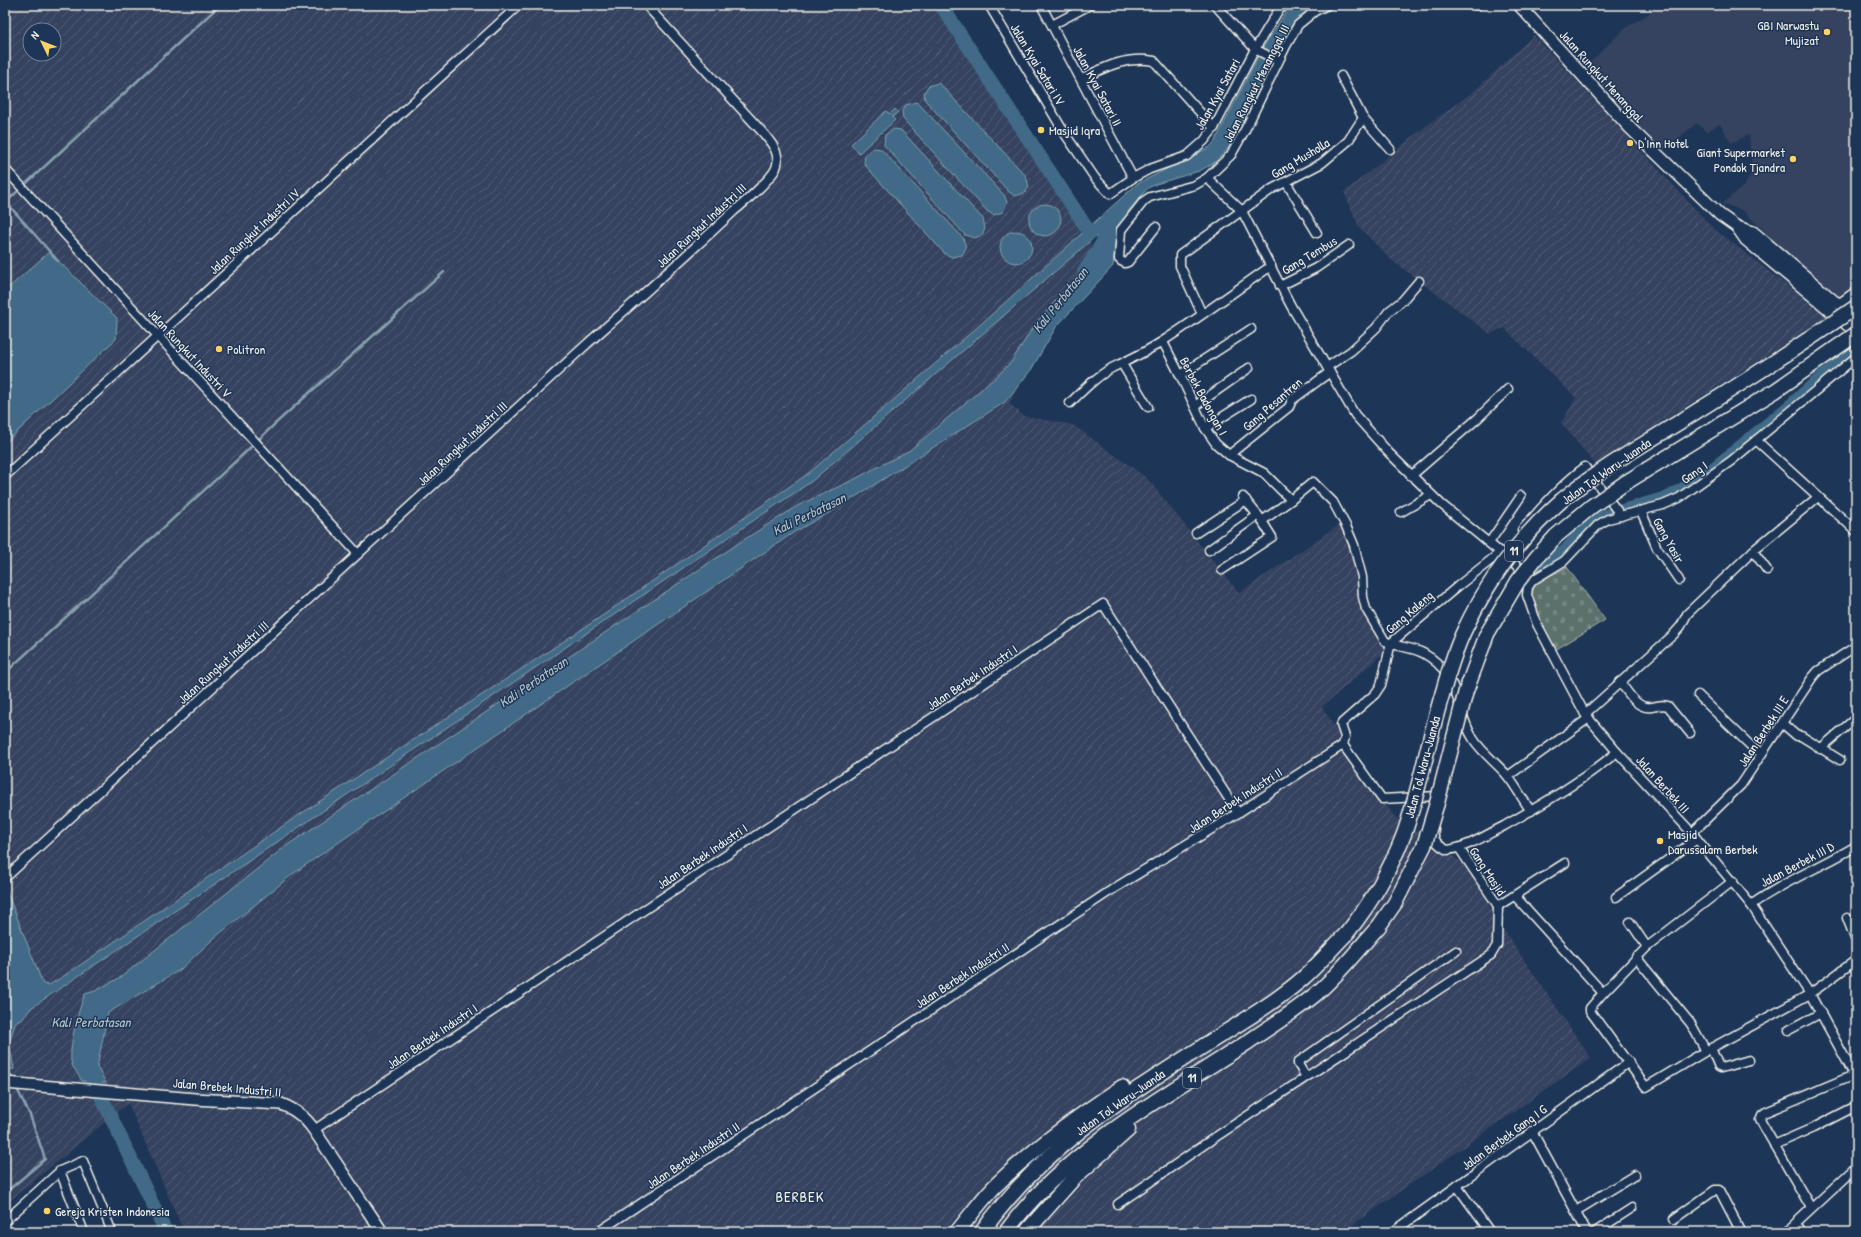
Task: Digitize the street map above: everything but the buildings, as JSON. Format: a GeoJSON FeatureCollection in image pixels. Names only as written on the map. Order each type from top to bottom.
{"type":"FeatureCollection","features":[{"type":"Feature","properties":{"kind":"highway","name":"Jalan Tol Waru–Juanda"},"geometry":{"type":"LineString","coordinates":[[982,1232],[1023,1182],[1056,1149],[1126,1095],[1269,1004],[1303,978],[1347,933],[1364,912],[1381,884],[1404,834],[1433,725],[1452,660],[1463,632],[1496,575],[1526,536],[1548,513],[1579,487],[1759,372],[1856,307]]}},
{"type":"Feature","properties":{"kind":"highway","name":"Jalan Tol Waru–Juanda"},"geometry":{"type":"LineString","coordinates":[[1006,1232],[1038,1194],[1088,1149],[1152,1104],[1266,1030],[1318,992],[1347,963],[1379,926],[1402,890],[1424,846],[1437,803],[1466,692],[1487,634],[1518,581],[1556,536],[1592,506],[1625,483],[1775,391],[1854,331]]}},
{"type":"Feature","properties":{"kind":"highway"},"geometry":{"type":"LineString","coordinates":[[957,1232],[995,1186],[1030,1153],[1076,1118],[1174,1054],[1269,1004]]}},
{"type":"Feature","properties":{"kind":"highway"},"geometry":{"type":"LineString","coordinates":[[1026,1232],[1074,1178],[1126,1132],[1224,1064],[1266,1030]]}},
{"type":"Feature","properties":{"kind":"main road","name":"Jalan Rungkut Menanggal"},"geometry":{"type":"LineString","coordinates":[[1520,5],[1630,128],[1720,214],[1737,227],[1746,240],[1854,331]]}},
{"type":"Feature","properties":{"kind":"main road","name":"Jalan Rungkut Menanggal"},"geometry":{"type":"LineString","coordinates":[[1737,227],[1753,232],[1835,302],[1842,304]]}},
{"type":"Feature","properties":{"kind":"main road"},"geometry":{"type":"LineString","coordinates":[[1854,331],[1842,304],[1856,293]]}},
{"type":"Feature","properties":{"kind":"main road","name":"Jalan Brebek Industri II"},"geometry":{"type":"LineString","coordinates":[[5,1083],[281,1104],[294,1109],[305,1117],[382,1232]]}},
{"type":"Feature","properties":{"kind":"street","name":"Jalan Rungkut Industri IV"},"geometry":{"type":"LineString","coordinates":[[5,476],[520,5]]}},
{"type":"Feature","properties":{"kind":"street","name":"Jalan Rungkut Industri III"},"geometry":{"type":"LineString","coordinates":[[7,876],[588,343],[679,263],[747,200],[776,168],[777,153],[765,135],[646,5]]}},
{"type":"Feature","properties":{"kind":"street","name":"Jalan Kyai Satari IV"},"geometry":{"type":"LineString","coordinates":[[989,5],[1065,134],[1108,193]]}},
{"type":"Feature","properties":{"kind":"street","name":"Jalan Kyai Satari II"},"geometry":{"type":"LineString","coordinates":[[1041,5],[1133,178]]}},
{"type":"Feature","properties":{"kind":"street"},"geometry":{"type":"LineString","coordinates":[[1052,25],[1090,5]]}},
{"type":"Feature","properties":{"kind":"street"},"geometry":{"type":"LineString","coordinates":[[1215,5],[1257,50],[1276,60]]}},
{"type":"Feature","properties":{"kind":"street","name":"Jalan Kyai Satari"},"geometry":{"type":"LineString","coordinates":[[1108,193],[1113,193],[1133,178],[1150,169],[1187,156],[1204,141],[1214,128],[1279,9],[1284,5]]}},
{"type":"Feature","properties":{"kind":"street","name":"Jalan Rungkut Menanggal III"},"geometry":{"type":"LineString","coordinates":[[1156,227],[1128,262],[1126,263],[1119,259],[1121,230],[1144,201],[1150,197],[1182,190],[1208,178],[1220,167],[1237,146],[1276,60],[1298,25],[1315,11],[1327,5]]}},
{"type":"Feature","properties":{"kind":"street"},"geometry":{"type":"LineString","coordinates":[[1081,79],[1114,63],[1136,60],[1154,61],[1214,128]]}},
{"type":"Feature","properties":{"kind":"street"},"geometry":{"type":"LineString","coordinates":[[1341,76],[1363,118],[1390,149]]}},
{"type":"Feature","properties":{"kind":"street","name":"Gang Musholla"},"geometry":{"type":"LineString","coordinates":[[1202,314],[1180,266],[1180,255],[1272,189],[1322,163],[1339,150],[1352,136],[1363,118]]}},
{"type":"Feature","properties":{"kind":"street","name":"Jalan Rungkut Industri V"},"geometry":{"type":"LineString","coordinates":[[5,169],[358,554]]}},
{"type":"Feature","properties":{"kind":"street"},"geometry":{"type":"LineString","coordinates":[[1208,178],[1242,211],[1280,286],[1356,415],[1389,453],[1431,495],[1533,580]]}},
{"type":"Feature","properties":{"kind":"street"},"geometry":{"type":"LineString","coordinates":[[1286,182],[1317,233]]}},
{"type":"Feature","properties":{"kind":"street","name":"Gang Tembus"},"geometry":{"type":"LineString","coordinates":[[1280,286],[1316,268],[1349,245]]}},
{"type":"Feature","properties":{"kind":"street"},"geometry":{"type":"LineString","coordinates":[[1070,403],[1090,384],[1118,365],[1162,342],[1271,266]]}},
{"type":"Feature","properties":{"kind":"street","name":"Gang Pesantren"},"geometry":{"type":"LineString","coordinates":[[1229,456],[1289,407],[1292,400],[1376,328],[1389,311],[1402,300],[1419,281]]}},
{"type":"Feature","properties":{"kind":"street"},"geometry":{"type":"LineString","coordinates":[[1180,375],[1251,329]]}},
{"type":"Feature","properties":{"kind":"street","name":"Berbek Badongan I"},"geometry":{"type":"LineString","coordinates":[[1162,342],[1180,375],[1205,428],[1216,444],[1229,456],[1264,473],[1291,500]]}},
{"type":"Feature","properties":{"kind":"street","name":"Gang I"},"geometry":{"type":"LineString","coordinates":[[1533,580],[1564,561],[1598,525],[1608,519],[1620,514],[1663,505],[1679,498],[1731,461],[1856,357]]}},
{"type":"Feature","properties":{"kind":"street"},"geometry":{"type":"LineString","coordinates":[[1122,364],[1148,407]]}},
{"type":"Feature","properties":{"kind":"street"},"geometry":{"type":"LineString","coordinates":[[1194,406],[1249,368]]}},
{"type":"Feature","properties":{"kind":"street"},"geometry":{"type":"LineString","coordinates":[[1411,476],[1478,418],[1508,389]]}},
{"type":"Feature","properties":{"kind":"street"},"geometry":{"type":"LineString","coordinates":[[1205,428],[1251,399]]}},
{"type":"Feature","properties":{"kind":"street"},"geometry":{"type":"LineString","coordinates":[[1756,440],[1856,531]]}},
{"type":"Feature","properties":{"kind":"street","name":"Gang Kaleng"},"geometry":{"type":"LineString","coordinates":[[1343,745],[1345,737],[1341,725],[1342,722],[1375,694],[1381,685],[1391,643],[1458,586],[1502,553],[1567,480],[1585,467],[1620,514]]}},
{"type":"Feature","properties":{"kind":"street"},"geometry":{"type":"LineString","coordinates":[[1209,550],[1291,500],[1313,482],[1333,502],[1354,545],[1362,577],[1363,597],[1366,609],[1385,641],[1409,647],[1424,653],[1445,672],[1455,688],[1466,725],[1474,741],[1508,776],[1530,811]]}},
{"type":"Feature","properties":{"kind":"street"},"geometry":{"type":"LineString","coordinates":[[1401,512],[1431,495]]}},
{"type":"Feature","properties":{"kind":"street"},"geometry":{"type":"LineString","coordinates":[[1489,543],[1521,496]]}},
{"type":"Feature","properties":{"kind":"street"},"geometry":{"type":"LineString","coordinates":[[1508,776],[1587,716],[1620,682],[1673,635],[1681,626],[1687,614],[1753,551],[1818,497]]}},
{"type":"Feature","properties":{"kind":"street"},"geometry":{"type":"LineString","coordinates":[[1196,533],[1244,498],[1260,518],[1272,537],[1222,570]]}},
{"type":"Feature","properties":{"kind":"street","name":"Gang Yasir"},"geometry":{"type":"LineString","coordinates":[[1640,511],[1657,548],[1679,580]]}},
{"type":"Feature","properties":{"kind":"street"},"geometry":{"type":"LineString","coordinates":[[1753,551],[1767,570]]}},
{"type":"Feature","properties":{"kind":"street","name":"Jalan Berbek III"},"geometry":{"type":"LineString","coordinates":[[1533,580],[1528,587],[1527,595],[1531,610],[1571,691],[1587,716],[1617,752],[1695,836],[1751,905],[1821,1012],[1855,1076]]}},
{"type":"Feature","properties":{"kind":"street","name":"Jalan Berbek Industri I"},"geometry":{"type":"LineString","coordinates":[[314,1130],[1103,604],[1238,813]]}},
{"type":"Feature","properties":{"kind":"street","name":"Jalan Berbek III E"},"geometry":{"type":"LineString","coordinates":[[1616,897],[1695,836],[1741,785],[1783,724],[1812,678],[1818,671],[1856,646]]}},
{"type":"Feature","properties":{"kind":"street"},"geometry":{"type":"LineString","coordinates":[[1620,682],[1641,707],[1646,708],[1662,705],[1668,706],[1690,733]]}},
{"type":"Feature","properties":{"kind":"street"},"geometry":{"type":"LineString","coordinates":[[1698,695],[1752,747],[1762,753]]}},
{"type":"Feature","properties":{"kind":"street"},"geometry":{"type":"LineString","coordinates":[[1820,749],[1856,718]]}},
{"type":"Feature","properties":{"kind":"street"},"geometry":{"type":"LineString","coordinates":[[1783,724],[1797,736],[1801,736],[1840,760]]}},
{"type":"Feature","properties":{"kind":"street"},"geometry":{"type":"LineString","coordinates":[[1343,745],[1382,799],[1441,797],[1442,802],[1433,836],[1435,841],[1447,850],[1459,848],[1482,838],[1530,811],[1598,768],[1617,752]]}},
{"type":"Feature","properties":{"kind":"street","name":"Jalan Berbek Industri II"},"geometry":{"type":"LineString","coordinates":[[598,1232],[1114,889],[1238,813],[1343,745]]}},
{"type":"Feature","properties":{"kind":"street","name":"Jalan Berbek III D"},"geometry":{"type":"LineString","coordinates":[[1751,905],[1789,880],[1836,858],[1856,846]]}},
{"type":"Feature","properties":{"kind":"street","name":"Gang Masjid"},"geometry":{"type":"LineString","coordinates":[[1459,848],[1498,906]]}},
{"type":"Feature","properties":{"kind":"street"},"geometry":{"type":"LineString","coordinates":[[1118,1204],[1306,1077],[1491,955],[1497,945],[1498,906],[1566,863]]}},
{"type":"Feature","properties":{"kind":"street"},"geometry":{"type":"LineString","coordinates":[[1733,881],[1647,946],[1592,1004],[1590,1008],[1590,1011],[1646,1087],[1709,1049],[1810,994],[1856,960]]}},
{"type":"Feature","properties":{"kind":"street"},"geometry":{"type":"LineString","coordinates":[[1515,896],[1603,993]]}},
{"type":"Feature","properties":{"kind":"street"},"geometry":{"type":"LineString","coordinates":[[1847,918],[1856,941]]}},
{"type":"Feature","properties":{"kind":"street"},"geometry":{"type":"LineString","coordinates":[[1630,922],[1647,946]]}},
{"type":"Feature","properties":{"kind":"street"},"geometry":{"type":"LineString","coordinates":[[1306,1077],[1298,1062],[1456,951]]}},
{"type":"Feature","properties":{"kind":"street"},"geometry":{"type":"LineString","coordinates":[[1636,957],[1709,1049],[1719,1067],[1721,1068],[1749,1060]]}},
{"type":"Feature","properties":{"kind":"street"},"geometry":{"type":"LineString","coordinates":[[1789,1030],[1821,1012]]}},
{"type":"Feature","properties":{"kind":"street","name":"Jalan Berbek Gang I G"},"geometry":{"type":"LineString","coordinates":[[1393,1232],[1629,1062]]}},
{"type":"Feature","properties":{"kind":"street"},"geometry":{"type":"LineString","coordinates":[[1810,1208],[1760,1120],[1762,1115],[1766,1112],[1855,1076]]}},
{"type":"Feature","properties":{"kind":"street"},"geometry":{"type":"LineString","coordinates":[[1774,1145],[1813,1128],[1856,1106]]}},
{"type":"Feature","properties":{"kind":"street"},"geometry":{"type":"LineString","coordinates":[[1532,1131],[1588,1232]]}},
{"type":"Feature","properties":{"kind":"street"},"geometry":{"type":"LineString","coordinates":[[5,1221],[60,1171],[83,1161],[112,1232]]}},
{"type":"Feature","properties":{"kind":"street"},"geometry":{"type":"LineString","coordinates":[[1786,1232],[1810,1208],[1856,1167]]}},
{"type":"Feature","properties":{"kind":"street"},"geometry":{"type":"LineString","coordinates":[[60,1171],[84,1232]]}},
{"type":"Feature","properties":{"kind":"street"},"geometry":{"type":"LineString","coordinates":[[1576,1211],[1635,1175]]}},
{"type":"Feature","properties":{"kind":"street"},"geometry":{"type":"LineString","coordinates":[[1457,1186],[1490,1232]]}},
{"type":"Feature","properties":{"kind":"street"},"geometry":{"type":"LineString","coordinates":[[1674,1219],[1715,1190],[1719,1190],[1741,1232]]}},
{"type":"Feature","properties":{"kind":"street"},"geometry":{"type":"LineString","coordinates":[[1595,1232],[1632,1208]]}},
{"type":"Feature","properties":{"kind":"street"},"geometry":{"type":"LineString","coordinates":[[1796,1223],[1800,1232]]}},
{"type":"Feature","properties":{"kind":"shaded area"},"geometry":{"type":"Polygon","coordinates":[[[5,5],[935,5],[1097,254],[1009,403],[1024,416],[1073,425],[1147,478],[1239,593],[1340,524],[1356,556],[1360,601],[1388,649],[1322,707],[1394,816],[1470,868],[1499,923],[1591,1058],[1342,1232],[184,1232],[128,1103],[5,1205],[5,5]]]}},
{"type":"Feature","properties":{"kind":"shaded area"},"geometry":{"type":"Polygon","coordinates":[[[1656,5],[1856,5],[1856,297],[1844,307],[1742,210],[1721,204],[1745,185],[1752,172],[1749,135],[1731,143],[1720,124],[1706,132],[1697,123],[1663,151],[1583,69],[1625,28],[1658,8],[1656,5]]]}},
{"type":"Feature","properties":{"kind":"shaded area"},"geometry":{"type":"Polygon","coordinates":[[[1534,35],[1712,227],[1828,317],[1595,464],[1561,423],[1576,398],[1504,328],[1490,334],[1390,259],[1359,227],[1344,192],[1426,126],[1474,91],[1534,35]]]}},
{"type":"Feature","properties":{"kind":"green space"},"geometry":{"type":"Polygon","coordinates":[[[1567,567],[1605,620],[1555,650],[1533,611],[1530,590],[1536,583],[1567,567]]]}},
{"type":"Feature","properties":{"kind":"water","name":"Kali Perbatasan"},"geometry":{"type":"Polygon","coordinates":[[[1295,5],[1317,5],[1303,14],[1285,35],[1230,146],[1214,163],[1199,171],[1156,184],[1148,188],[1129,210],[1116,240],[1113,266],[1056,327],[1031,370],[1005,402],[836,509],[796,531],[294,873],[213,939],[181,969],[108,1013],[97,1067],[106,1083],[82,1081],[72,1065],[71,1050],[77,1019],[85,994],[95,991],[121,977],[286,846],[745,539],[799,505],[853,480],[910,450],[997,376],[1012,361],[1035,324],[1103,247],[1096,236],[812,481],[31,1008],[22,1020],[16,1022],[9,1042],[14,1069],[5,1071],[5,887],[43,984],[49,985],[293,819],[596,620],[809,473],[981,324],[1137,184],[1210,147],[1215,141],[1262,49],[1288,9],[1295,5]]]}},
{"type":"Feature","properties":{"kind":"water"},"geometry":{"type":"Polygon","coordinates":[[[938,83],[1026,176],[1029,187],[1025,193],[1015,196],[1009,192],[925,100],[924,93],[928,86],[938,83]]]}},
{"type":"Feature","properties":{"kind":"water"},"geometry":{"type":"Polygon","coordinates":[[[916,102],[1004,195],[1007,202],[1003,212],[993,215],[987,211],[903,119],[902,111],[906,105],[916,102]]]}},
{"type":"Feature","properties":{"kind":"water"},"geometry":{"type":"Polygon","coordinates":[[[895,109],[898,112],[892,117],[895,120],[859,153],[851,144],[886,111],[890,114],[895,109]]]}},
{"type":"Feature","properties":{"kind":"water"},"geometry":{"type":"Polygon","coordinates":[[[894,129],[901,130],[983,219],[985,229],[982,235],[975,238],[965,235],[884,145],[885,135],[894,129]]]}},
{"type":"Feature","properties":{"kind":"water"},"geometry":{"type":"Polygon","coordinates":[[[874,148],[881,149],[963,238],[966,248],[962,255],[952,257],[945,254],[864,164],[865,154],[874,148]]]}},
{"type":"Feature","properties":{"kind":"water"},"geometry":{"type":"Polygon","coordinates":[[[1042,204],[1048,204],[1058,211],[1061,220],[1060,226],[1054,233],[1048,236],[1042,236],[1032,229],[1029,223],[1029,217],[1036,207],[1042,204]]]}},
{"type":"Feature","properties":{"kind":"water"},"geometry":{"type":"Polygon","coordinates":[[[1016,231],[1027,236],[1032,247],[1027,258],[1016,263],[1005,258],[1000,247],[1005,236],[1016,231]]]}},
{"type":"Feature","properties":{"kind":"water"},"geometry":{"type":"Polygon","coordinates":[[[49,252],[117,318],[116,339],[5,443],[5,291],[49,252]]]}},
{"type":"Feature","properties":{"kind":"waterway"},"geometry":{"type":"LineString","coordinates":[[58,261],[6,202],[220,5]]}},
{"type":"Feature","properties":{"kind":"waterway"},"geometry":{"type":"LineString","coordinates":[[941,5],[1090,233]]}},
{"type":"Feature","properties":{"kind":"waterway","name":"Kali Perbatasan"},"geometry":{"type":"LineString","coordinates":[[1084,272],[1111,229]]}},
{"type":"Feature","properties":{"kind":"waterway"},"geometry":{"type":"LineString","coordinates":[[5,673],[276,423],[444,272]]}},
{"type":"Feature","properties":{"kind":"waterway"},"geometry":{"type":"LineString","coordinates":[[1544,566],[1566,551],[1592,520],[1670,497],[1705,476],[1787,409],[1856,347]]}},
{"type":"Feature","properties":{"kind":"waterway","name":"Kali Perbatasan"},"geometry":{"type":"LineString","coordinates":[[86,1065],[166,1232]]}},
{"type":"Feature","properties":{"kind":"waterway"},"geometry":{"type":"LineString","coordinates":[[7,1067],[13,1081]]}},
{"type":"Feature","properties":{"kind":"waterway"},"geometry":{"type":"LineString","coordinates":[[5,1193],[45,1159],[30,1115],[16,1087]]}},
{"type":"Feature","properties":{"kind":"place","name":"GBI Narwastu Mujizat"},"geometry":{"type":"Point","coordinates":[1827,32]}},
{"type":"Feature","properties":{"kind":"place","name":"Masjid Iqra"},"geometry":{"type":"Point","coordinates":[1041,130]}},
{"type":"Feature","properties":{"kind":"place","name":"D'Inn Hotel"},"geometry":{"type":"Point","coordinates":[1630,143]}},
{"type":"Feature","properties":{"kind":"place","name":"Giant Supermarket Pondok Tjandra"},"geometry":{"type":"Point","coordinates":[1793,159]}},
{"type":"Feature","properties":{"kind":"place","name":"Politron"},"geometry":{"type":"Point","coordinates":[219,349]}},
{"type":"Feature","properties":{"kind":"place","name":"Masjid Darussalam Berbek"},"geometry":{"type":"Point","coordinates":[1660,841]}},
{"type":"Feature","properties":{"kind":"place","name":"Gereja Kristen Indonesia"},"geometry":{"type":"Point","coordinates":[47,1211]}},
{"type":"Feature","properties":{"kind":"district","name":"BERBEK"},"geometry":{"type":"Point","coordinates":[800,1197]}}]}
